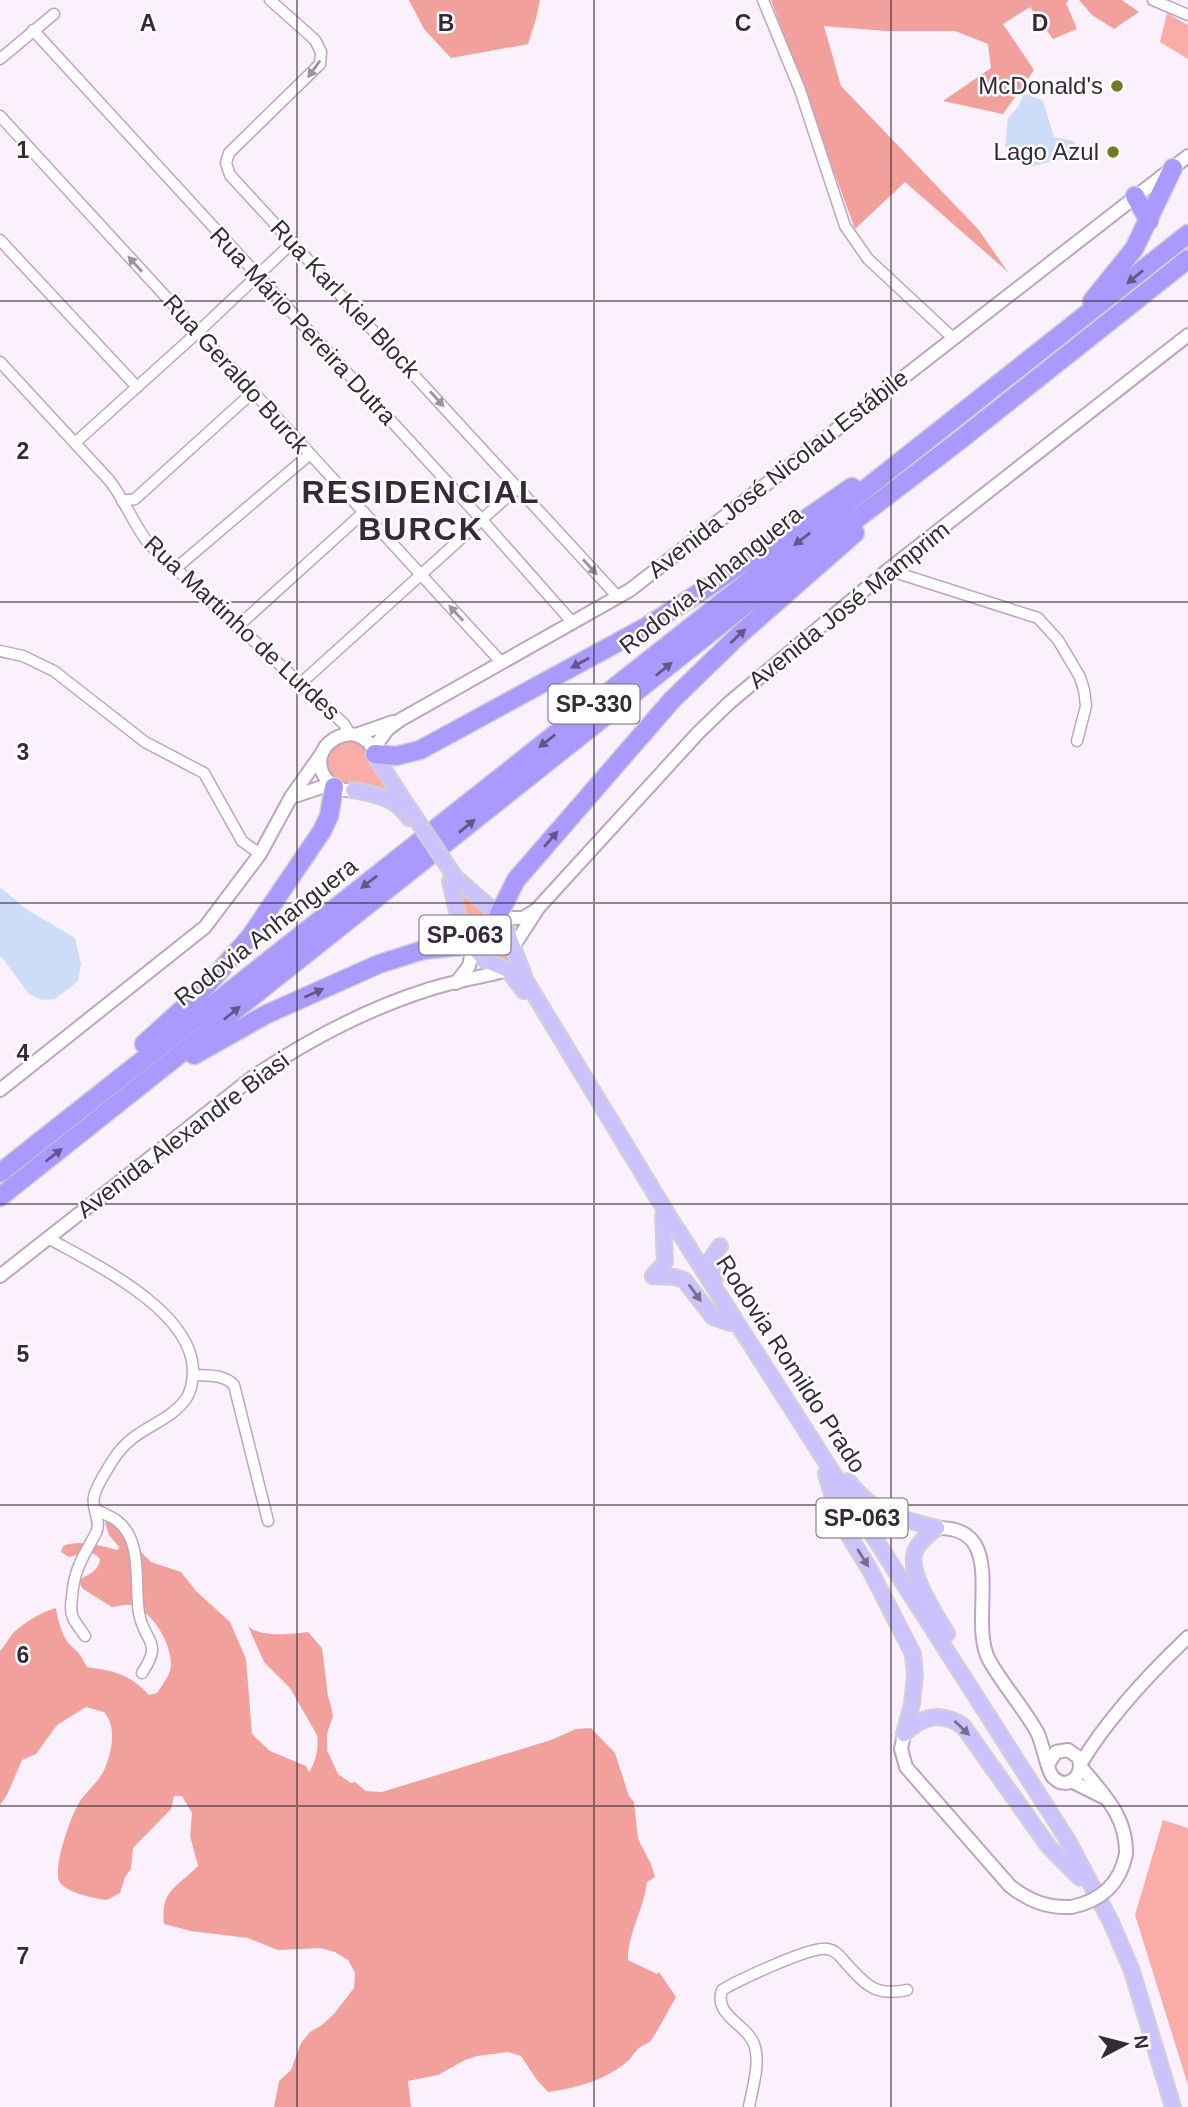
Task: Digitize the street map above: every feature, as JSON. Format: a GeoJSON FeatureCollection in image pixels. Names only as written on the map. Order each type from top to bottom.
{"type":"FeatureCollection","features":[{"type":"Feature","properties":{"kind":"highway"},"geometry":{"type":"LineString","coordinates":[[1064,334],[1123,265],[1149,220],[1173,168]]}},
{"type":"Feature","properties":{"kind":"highway"},"geometry":{"type":"LineString","coordinates":[[1135,196],[1149,220]]}},
{"type":"Feature","properties":{"kind":"highway","name":"Rodovia Anhanguera"},"geometry":{"type":"LineString","coordinates":[[0,1173],[1188,234]]}},
{"type":"Feature","properties":{"kind":"highway","name":"Rodovia Anhanguera"},"geometry":{"type":"LineString","coordinates":[[0,1197],[774,582],[955,444],[1188,260]]}},
{"type":"Feature","properties":{"kind":"highway"},"geometry":{"type":"LineString","coordinates":[[375,754],[396,756],[419,750],[644,628],[946,426]]}},
{"type":"Feature","properties":{"kind":"highway"},"geometry":{"type":"LineString","coordinates":[[500,916],[516,880],[672,700],[740,634],[955,444]]}},
{"type":"Feature","properties":{"kind":"highway"},"geometry":{"type":"LineString","coordinates":[[0,1160],[172,1021],[225,966],[250,937],[322,831],[329,816],[332,785]]}},
{"type":"Feature","properties":{"kind":"highway"},"geometry":{"type":"LineString","coordinates":[[145,1082],[267,1014],[379,964],[423,950],[472,946]]}},
{"type":"Feature","properties":{"kind":"main road","name":"Avenida José Nicolau Estábile"},"geometry":{"type":"LineString","coordinates":[[375,754],[388,729],[400,720],[618,597],[1188,156]]}},
{"type":"Feature","properties":{"kind":"main road","name":"Avenida José Mamprim"},"geometry":{"type":"LineString","coordinates":[[513,947],[539,907],[721,711],[888,570],[1188,335]]}},
{"type":"Feature","properties":{"kind":"main road","name":"Avenida José Nicolau Estábile"},"geometry":{"type":"LineString","coordinates":[[2,1084],[205,927],[260,854],[291,797],[328,743],[338,736],[400,720]]}},
{"type":"Feature","properties":{"kind":"main road"},"geometry":{"type":"LineString","coordinates":[[353,734],[369,743],[375,754]]}},
{"type":"Feature","properties":{"kind":"main road"},"geometry":{"type":"LineString","coordinates":[[322,753],[321,770],[332,785]]}},
{"type":"Feature","properties":{"kind":"main road","name":"SP-063"},"geometry":{"type":"LineString","coordinates":[[375,754],[452,879],[500,916],[513,947]]}},
{"type":"Feature","properties":{"kind":"main road"},"geometry":{"type":"LineString","coordinates":[[291,797],[332,785],[353,790]]}},
{"type":"Feature","properties":{"kind":"main road","name":"SP-063"},"geometry":{"type":"LineString","coordinates":[[353,790],[387,797],[409,813]]}},
{"type":"Feature","properties":{"kind":"main road","name":"SP-063"},"geometry":{"type":"LineString","coordinates":[[452,879],[461,929],[485,960],[508,970]]}},
{"type":"Feature","properties":{"kind":"main road","name":"Avenida José Mamprim"},"geometry":{"type":"LineString","coordinates":[[500,916],[523,918],[539,907]]}},
{"type":"Feature","properties":{"kind":"main road"},"geometry":{"type":"LineString","coordinates":[[456,984],[469,966],[472,946]]}},
{"type":"Feature","properties":{"kind":"main road","name":"Rodovia Romildo Prado"},"geometry":{"type":"LineString","coordinates":[[513,947],[526,981],[665,1215]]}},
{"type":"Feature","properties":{"kind":"main road","name":"Rodovia Romildo Prado"},"geometry":{"type":"LineString","coordinates":[[508,970],[732,1321],[826,1474],[1012,1761],[1080,1878],[1106,1924],[1126,1973],[1167,2107]]}},
{"type":"Feature","properties":{"kind":"main road","name":"Avenida Alexandre Biasi"},"geometry":{"type":"LineString","coordinates":[[0,1276],[253,1077],[294,1050],[338,1025],[430,989],[508,970]]}},
{"type":"Feature","properties":{"kind":"main road"},"geometry":{"type":"LineString","coordinates":[[665,1215],[698,1245],[707,1248],[720,1246],[710,1259],[710,1264],[732,1321]]}},
{"type":"Feature","properties":{"kind":"main road"},"geometry":{"type":"LineString","coordinates":[[665,1215],[665,1262],[653,1276],[684,1280],[713,1317],[732,1321]]}},
{"type":"Feature","properties":{"kind":"main road","name":"Rodovia Romildo Prado"},"geometry":{"type":"LineString","coordinates":[[732,1321],[808,1434],[1067,1839],[1111,1922],[1132,1971],[1173,2107]]}},
{"type":"Feature","properties":{"kind":"main road"},"geometry":{"type":"LineString","coordinates":[[808,1434],[859,1496],[879,1510],[901,1520],[957,1530],[976,1545],[982,1566],[981,1634],[988,1658],[1038,1733],[1049,1763],[1049,1772],[1055,1779],[1063,1782],[1077,1777],[1096,1738],[1125,1703],[1188,1637]]}},
{"type":"Feature","properties":{"kind":"main road"},"geometry":{"type":"LineString","coordinates":[[826,1474],[840,1521],[870,1570],[913,1654],[915,1685],[901,1749],[906,1768],[1010,1886],[1046,1906],[1071,1907],[1095,1899],[1112,1885],[1124,1867],[1124,1828],[1118,1813],[1081,1765],[1078,1757],[1038,1733]]}},
{"type":"Feature","properties":{"kind":"main road"},"geometry":{"type":"LineString","coordinates":[[937,1528],[926,1536],[915,1552],[917,1579],[956,1651],[976,1695]]}},
{"type":"Feature","properties":{"kind":"main road"},"geometry":{"type":"LineString","coordinates":[[904,1734],[922,1720],[932,1717],[943,1716],[963,1726],[1049,1847],[1080,1878]]}},
{"type":"Feature","properties":{"kind":"main road"},"geometry":{"type":"LineString","coordinates":[[1049,1763],[1056,1752],[1096,1738]]}},
{"type":"Feature","properties":{"kind":"main road"},"geometry":{"type":"LineString","coordinates":[[1072,1781],[1110,1801]]}},
{"type":"Feature","properties":{"kind":"street","name":"Rua Karl Kiel Block"},"geometry":{"type":"LineString","coordinates":[[270,0],[315,40],[321,52],[320,64],[229,153],[226,163],[235,182],[618,597]]}},
{"type":"Feature","properties":{"kind":"street"},"geometry":{"type":"LineString","coordinates":[[763,0],[800,90],[845,226],[868,259],[953,338]]}},
{"type":"Feature","properties":{"kind":"street"},"geometry":{"type":"LineString","coordinates":[[1153,0],[1188,15]]}},
{"type":"Feature","properties":{"kind":"street"},"geometry":{"type":"LineString","coordinates":[[0,59],[54,14]]}},
{"type":"Feature","properties":{"kind":"street","name":"Rua Mário Pereira Dutra"},"geometry":{"type":"LineString","coordinates":[[33,30],[573,623]]}},
{"type":"Feature","properties":{"kind":"street","name":"Rua Geraldo Burck"},"geometry":{"type":"LineString","coordinates":[[0,116],[502,663]]}},
{"type":"Feature","properties":{"kind":"street"},"geometry":{"type":"LineString","coordinates":[[0,240],[137,387]]}},
{"type":"Feature","properties":{"kind":"street"},"geometry":{"type":"LineString","coordinates":[[76,442],[293,242]]}},
{"type":"Feature","properties":{"kind":"street","name":"Rua Martinho de Lurdes"},"geometry":{"type":"LineString","coordinates":[[0,362],[76,442],[119,493],[138,531],[175,569],[353,734]]}},
{"type":"Feature","properties":{"kind":"street"},"geometry":{"type":"LineString","coordinates":[[122,501],[135,499],[253,392]]}},
{"type":"Feature","properties":{"kind":"street"},"geometry":{"type":"LineString","coordinates":[[175,569],[309,455]]}},
{"type":"Feature","properties":{"kind":"street"},"geometry":{"type":"LineString","coordinates":[[301,683],[517,487]]}},
{"type":"Feature","properties":{"kind":"street"},"geometry":{"type":"LineString","coordinates":[[237,626],[364,512]]}},
{"type":"Feature","properties":{"kind":"street"},"geometry":{"type":"LineString","coordinates":[[888,570],[1038,618],[1058,640],[1080,677],[1086,706],[1077,741]]}},
{"type":"Feature","properties":{"kind":"street"},"geometry":{"type":"LineString","coordinates":[[0,651],[23,656],[54,671],[145,742],[204,773],[242,841],[260,854]]}},
{"type":"Feature","properties":{"kind":"street"},"geometry":{"type":"LineString","coordinates":[[48,1238],[119,1279],[148,1300],[170,1321],[185,1342],[192,1359],[191,1389],[178,1408],[125,1443],[113,1459],[93,1500],[97,1531],[74,1577],[71,1609],[73,1618],[85,1636]]}},
{"type":"Feature","properties":{"kind":"street"},"geometry":{"type":"LineString","coordinates":[[193,1375],[220,1377],[228,1379],[234,1385],[268,1521]]}},
{"type":"Feature","properties":{"kind":"street"},"geometry":{"type":"LineString","coordinates":[[96,1510],[116,1520],[132,1544],[140,1617],[153,1650],[151,1660],[142,1673]]}},
{"type":"Feature","properties":{"kind":"street"},"geometry":{"type":"LineString","coordinates":[[748,2107],[757,2061],[756,2050],[753,2040],[722,2008],[719,1999],[722,1990],[790,1959],[825,1948],[835,1951],[860,1979],[873,1989],[888,1994],[907,1990]]}},
{"type":"Feature","properties":{"kind":"shaded area"},"geometry":{"type":"Polygon","coordinates":[[[409,0],[540,0],[528,44],[451,58],[424,29],[409,0]]]}},
{"type":"Feature","properties":{"kind":"shaded area"},"geometry":{"type":"Polygon","coordinates":[[[771,0],[1069,0],[1066,3],[1077,29],[1053,39],[1030,7],[1003,24],[1034,70],[1003,114],[943,101],[991,68],[988,44],[955,31],[886,31],[824,26],[841,86],[978,229],[1008,272],[905,182],[855,229],[771,0]]]}},
{"type":"Feature","properties":{"kind":"shaded area"},"geometry":{"type":"Polygon","coordinates":[[[1079,0],[1122,0],[1139,12],[1114,29],[1092,15],[1079,0]]]}},
{"type":"Feature","properties":{"kind":"shaded area"},"geometry":{"type":"Polygon","coordinates":[[[1167,13],[1188,25],[1188,59],[1160,42],[1167,13]]]}},
{"type":"Feature","properties":{"kind":"shaded area"},"geometry":{"type":"Polygon","coordinates":[[[351,740],[365,745],[403,803],[335,781],[328,766],[328,754],[336,746],[351,740]]]}},
{"type":"Feature","properties":{"kind":"shaded area"},"geometry":{"type":"Polygon","coordinates":[[[456,884],[496,922],[513,974],[477,938],[469,926],[456,884]]]}},
{"type":"Feature","properties":{"kind":"shaded area"},"geometry":{"type":"Polygon","coordinates":[[[105,1522],[123,1522],[138,1549],[151,1562],[181,1572],[196,1591],[230,1622],[246,1659],[252,1734],[270,1751],[306,1766],[309,1772],[316,1754],[317,1735],[290,1688],[264,1662],[248,1626],[268,1634],[308,1632],[322,1648],[333,1716],[327,1734],[327,1750],[338,1774],[366,1791],[382,1792],[551,1740],[576,1729],[591,1728],[615,1753],[629,1796],[634,1802],[638,1839],[655,1877],[647,1882],[628,1960],[657,1974],[659,1972],[676,1997],[651,2041],[610,2073],[591,2082],[548,2092],[521,2056],[508,2052],[477,2056],[438,2075],[408,2081],[411,2107],[274,2107],[279,2081],[291,2070],[301,2043],[310,2032],[334,2014],[354,1988],[355,1973],[348,1960],[321,1948],[278,1950],[248,1938],[191,1931],[164,1924],[163,1913],[167,1897],[198,1866],[190,1836],[192,1813],[182,1796],[174,1796],[171,1809],[133,1848],[131,1869],[125,1877],[120,1893],[107,1900],[77,1893],[61,1884],[58,1869],[71,1819],[82,1799],[103,1773],[110,1754],[111,1724],[104,1712],[86,1707],[57,1725],[36,1754],[22,1760],[0,1805],[0,1651],[19,1628],[56,1608],[65,1638],[80,1654],[87,1667],[121,1675],[135,1682],[149,1695],[157,1693],[170,1671],[168,1646],[148,1615],[131,1605],[112,1607],[83,1589],[81,1579],[96,1569],[100,1559],[90,1553],[69,1557],[61,1552],[63,1546],[76,1543],[118,1550],[119,1547],[109,1535],[105,1522]]]}},
{"type":"Feature","properties":{"kind":"shaded area"},"geometry":{"type":"Polygon","coordinates":[[[1163,1820],[1188,1828],[1188,2085],[1135,1915],[1163,1820]]]}},
{"type":"Feature","properties":{"kind":"water"},"geometry":{"type":"Polygon","coordinates":[[[1024,93],[1043,101],[1054,137],[1074,141],[1077,155],[1026,168],[1005,147],[1008,118],[1019,106],[1024,93]]]}},
{"type":"Feature","properties":{"kind":"water"},"geometry":{"type":"Polygon","coordinates":[[[0,887],[26,909],[75,938],[81,964],[78,981],[55,999],[41,1000],[29,994],[0,955],[0,887]]]}},
{"type":"Feature","properties":{"kind":"place","name":"McDonald's"},"geometry":{"type":"Point","coordinates":[1117,86]}},
{"type":"Feature","properties":{"kind":"place","name":"Lago Azul"},"geometry":{"type":"Point","coordinates":[1113,152]}},
{"type":"Feature","properties":{"kind":"district","name":"RESIDENCIAL BURCK"},"geometry":{"type":"Point","coordinates":[421,510]}}]}
